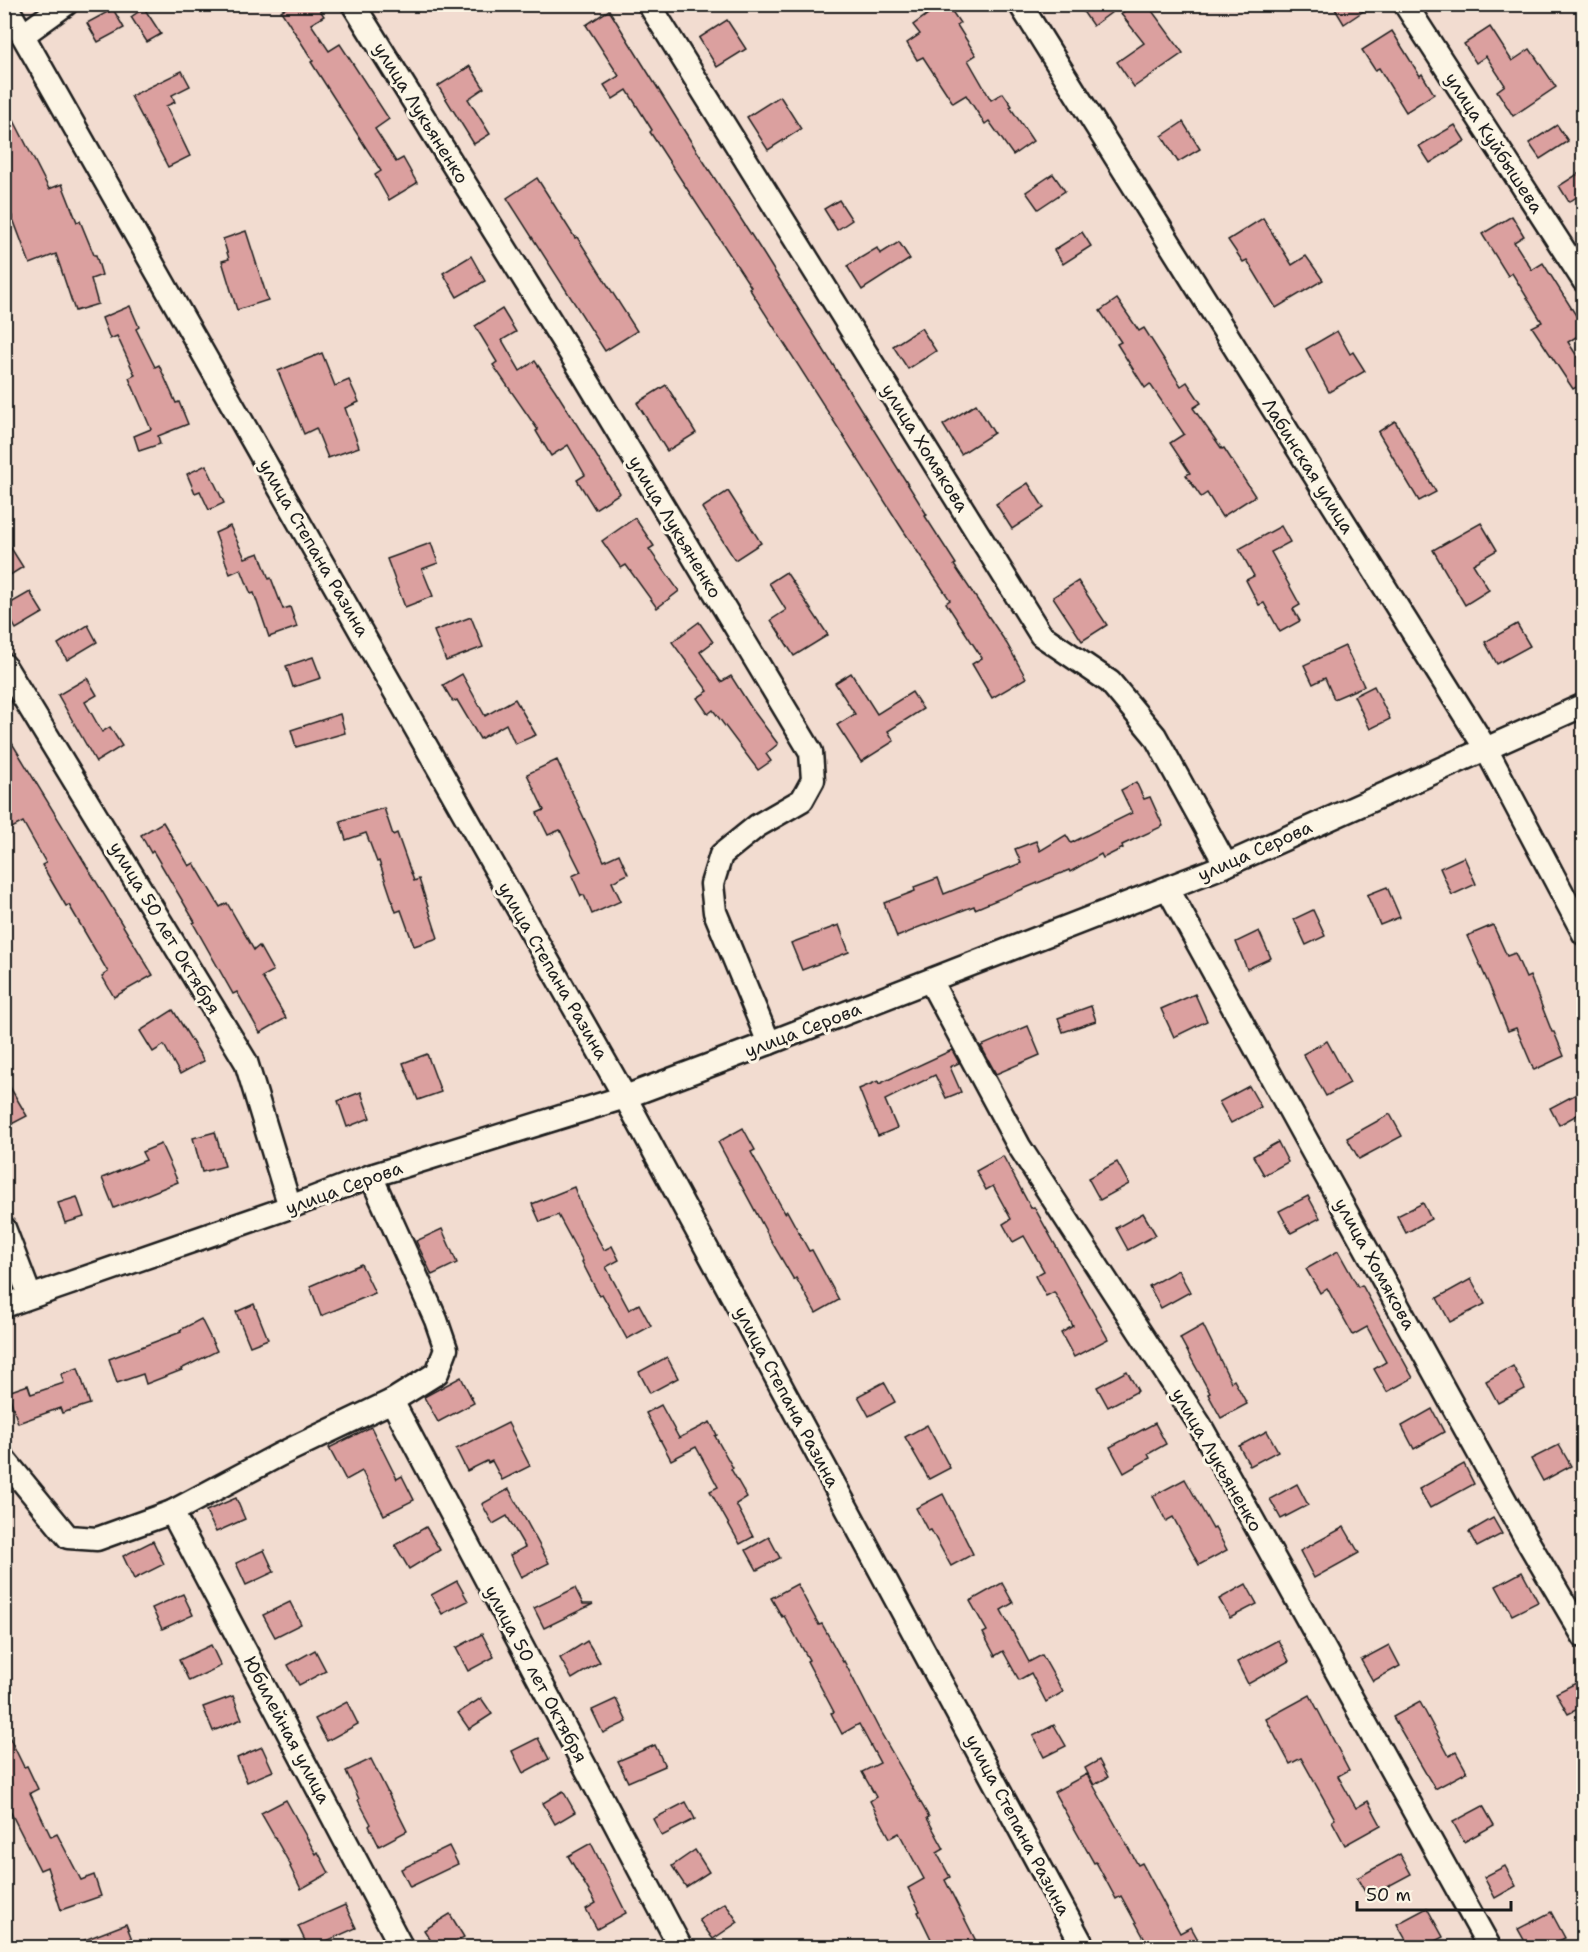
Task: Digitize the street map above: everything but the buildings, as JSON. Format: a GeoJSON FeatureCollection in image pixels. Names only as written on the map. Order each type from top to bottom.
{"type":"FeatureCollection","features":[{"type":"Feature","properties":{"kind":"street","name":"улица Степана Разина"},"geometry":{"type":"LineString","coordinates":[[5,4],[625,1097],[1084,1947]]}},
{"type":"Feature","properties":{"kind":"street"},"geometry":{"type":"LineString","coordinates":[[23,35],[66,4]]}},
{"type":"Feature","properties":{"kind":"street","name":"улица Лукьяненко"},"geometry":{"type":"LineString","coordinates":[[353,4],[577,365],[811,752],[813,780],[802,800],[757,826],[721,855],[712,884],[715,912],[768,1043]]}},
{"type":"Feature","properties":{"kind":"street","name":"улица Хомякова"},"geometry":{"type":"LineString","coordinates":[[650,4],[1041,635],[1110,682],[1155,736],[1226,865]]}},
{"type":"Feature","properties":{"kind":"street","name":"Лабинская улица"},"geometry":{"type":"LineString","coordinates":[[1020,4],[1485,750],[1584,934]]}},
{"type":"Feature","properties":{"kind":"street","name":"улица Куйбышева"},"geometry":{"type":"LineString","coordinates":[[1405,4],[1584,281]]}},
{"type":"Feature","properties":{"kind":"street","name":"улица 50 лет Октября"},"geometry":{"type":"LineString","coordinates":[[4,665],[246,1062],[290,1207]]}},
{"type":"Feature","properties":{"kind":"street","name":"улица Серова"},"geometry":{"type":"LineString","coordinates":[[4,1306],[290,1207],[371,1176],[625,1097],[931,981],[1226,865],[1584,705]]}},
{"type":"Feature","properties":{"kind":"street","name":"улица Хомякова"},"geometry":{"type":"LineString","coordinates":[[1168,889],[1518,1524],[1584,1637]]}},
{"type":"Feature","properties":{"kind":"street","name":"улица Лукьяненко"},"geometry":{"type":"LineString","coordinates":[[931,981],[1019,1146],[1200,1425],[1490,1947]]}},
{"type":"Feature","properties":{"kind":"street"},"geometry":{"type":"LineString","coordinates":[[4,1459],[68,1537],[97,1539],[171,1512],[279,1455],[392,1401],[437,1373],[446,1349],[436,1320],[371,1176]]}},
{"type":"Feature","properties":{"kind":"street"},"geometry":{"type":"LineString","coordinates":[[4,1228],[30,1296]]}},
{"type":"Feature","properties":{"kind":"street","name":"улица 50 лет Октября"},"geometry":{"type":"LineString","coordinates":[[392,1401],[681,1947]]}},
{"type":"Feature","properties":{"kind":"street","name":"Юбилейная улица"},"geometry":{"type":"LineString","coordinates":[[171,1512],[402,1947]]}},
{"type":"Feature","properties":{"kind":"waterway"},"geometry":{"type":"LineString","coordinates":[[1575,4],[1584,18]]}}]}
